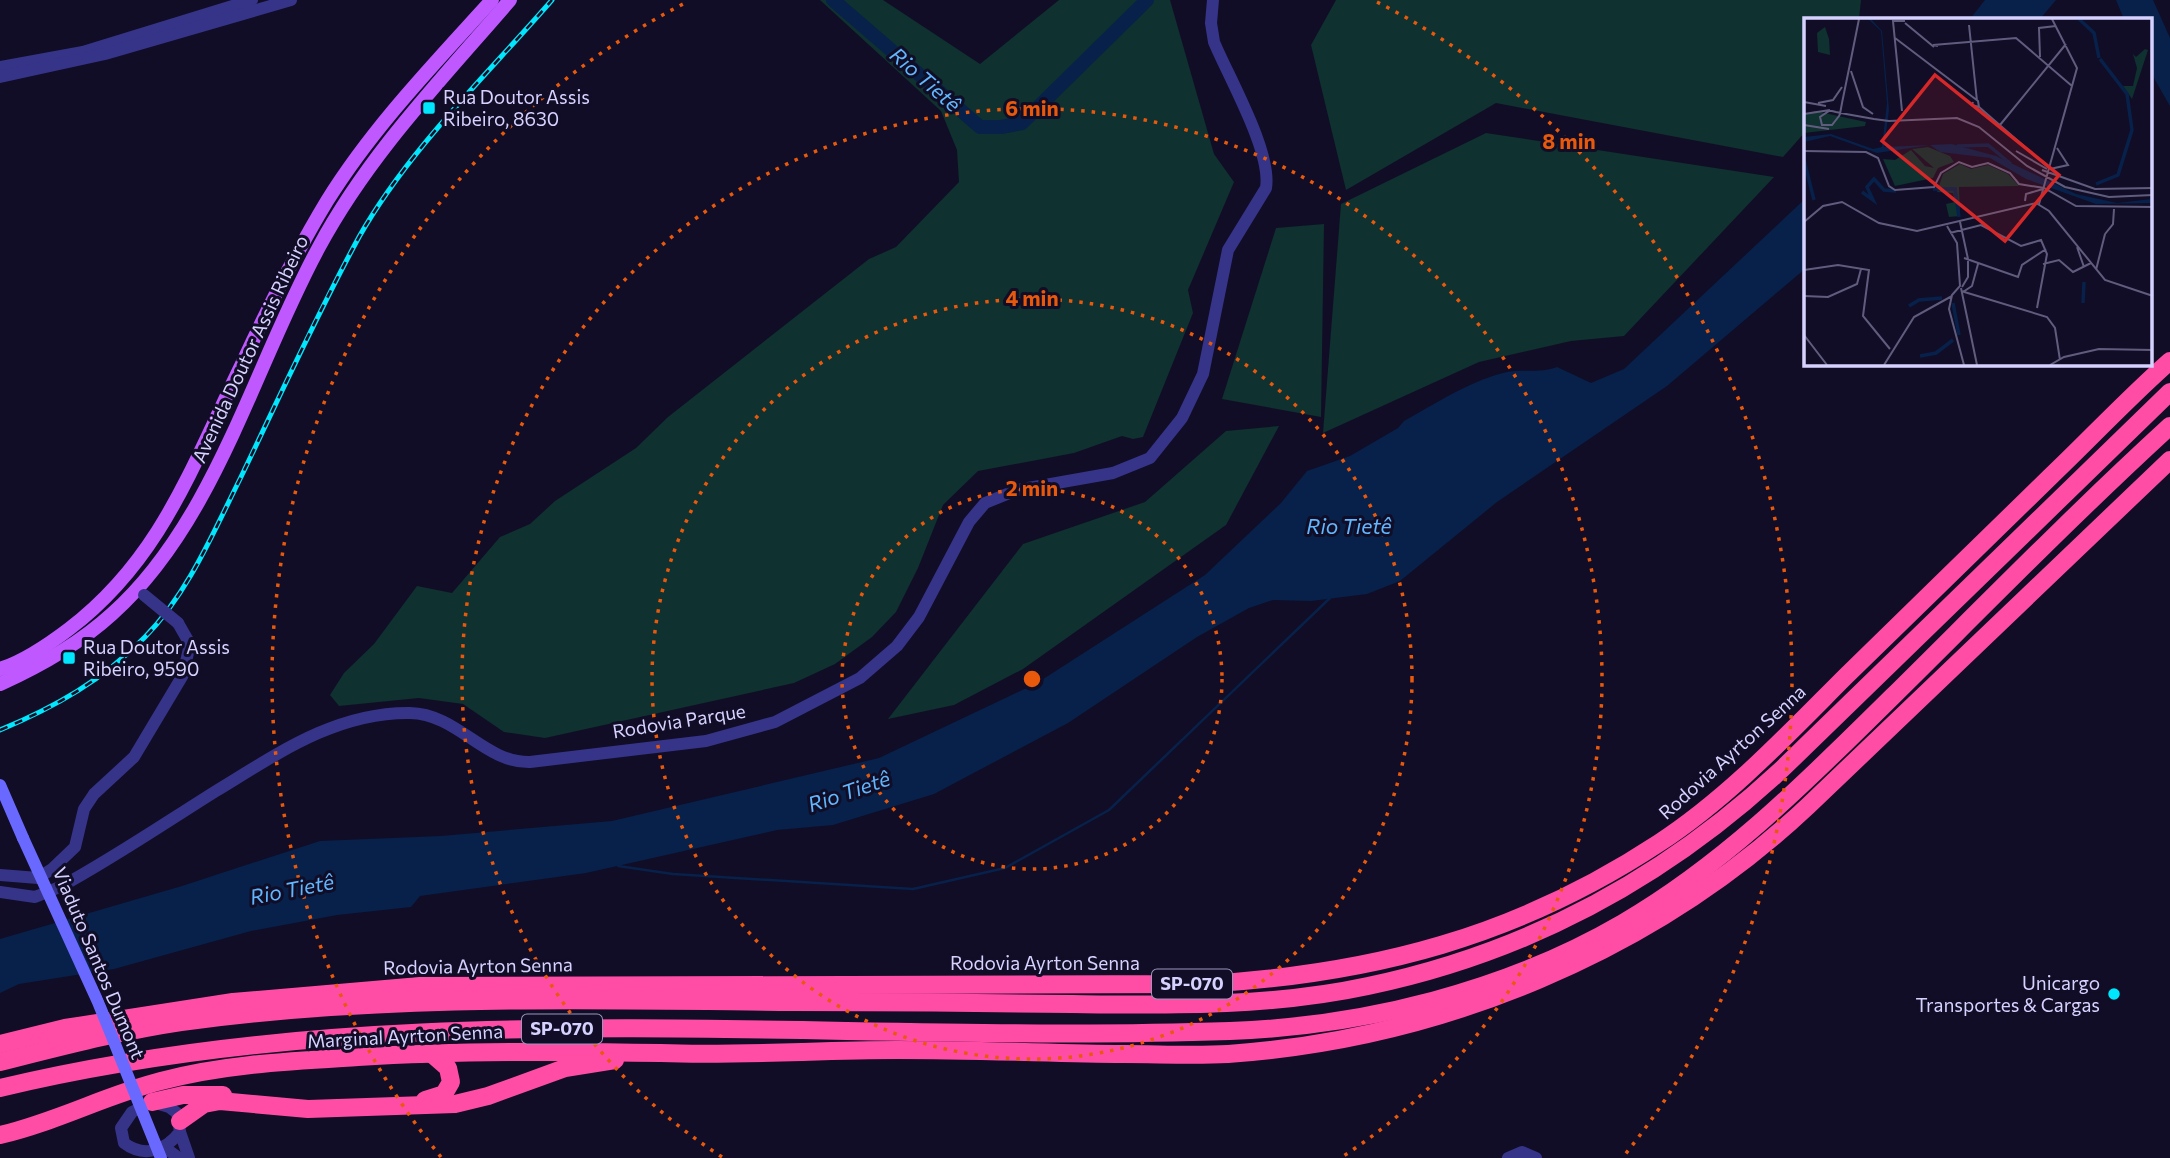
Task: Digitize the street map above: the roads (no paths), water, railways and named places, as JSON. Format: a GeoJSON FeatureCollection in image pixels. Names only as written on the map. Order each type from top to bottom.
{"type":"FeatureCollection","features":[{"type":"Feature","properties":{"kind":"highway","name":"Rodovia Ayrton Senna"},"geometry":{"type":"LineString","coordinates":[[0,1044],[65,1028],[220,1003],[420,986],[1204,984],[1258,981],[1375,964],[1454,942],[1576,892],[1652,848],[1688,822],[1800,723],[2170,362]]}},
{"type":"Feature","properties":{"kind":"highway","name":"Rodovia Ayrton Senna"},"geometry":{"type":"LineString","coordinates":[[0,1062],[180,1023],[343,1006],[615,1000],[1230,1004],[1367,986],[1448,965],[1558,924],[1639,880],[1719,825],[1792,760],[2170,392]]}},
{"type":"Feature","properties":{"kind":"highway","name":"SP-070"},"geometry":{"type":"LineString","coordinates":[[0,1088],[240,1044],[338,1035],[529,1028],[1178,1033],[1316,1025],[1443,997],[1546,960],[1598,936],[1688,882],[1757,827],[2170,426]]}},
{"type":"Feature","properties":{"kind":"highway"},"geometry":{"type":"LineString","coordinates":[[781,1031],[989,1044],[1026,1052],[1222,1055],[1325,1043],[1466,1007],[1558,972],[1621,941],[1697,896],[1776,836],[2170,460]]}},
{"type":"Feature","properties":{"kind":"highway","name":"Marginal Ayrton Senna"},"geometry":{"type":"LineString","coordinates":[[0,1135],[53,1122],[146,1086],[187,1075],[283,1063],[595,1050],[659,1054],[864,1050],[1026,1052]]}},
{"type":"Feature","properties":{"kind":"highway"},"geometry":{"type":"LineString","coordinates":[[180,1127],[204,1104],[220,1101],[307,1109],[447,1105],[488,1096],[565,1068],[659,1054]]}},
{"type":"Feature","properties":{"kind":"highway"},"geometry":{"type":"LineString","coordinates":[[152,1102],[204,1093],[325,1104],[431,1099],[444,1094],[451,1076],[448,1068],[432,1055]]}},
{"type":"Feature","properties":{"kind":"main road","name":"Avenida Doutor Assis Ribeiro"},"geometry":{"type":"LineString","coordinates":[[0,669],[61,635],[113,592],[154,538],[188,478],[240,366],[327,201],[388,117],[492,0]]}},
{"type":"Feature","properties":{"kind":"main road","name":"Avenida Doutor Assis Ribeiro"},"geometry":{"type":"LineString","coordinates":[[0,684],[61,654],[141,592],[194,508],[318,247],[348,197],[386,143],[510,0]]}},
{"type":"Feature","properties":{"kind":"main road"},"geometry":{"type":"LineString","coordinates":[[188,478],[194,508]]}},
{"type":"Feature","properties":{"kind":"main road","name":"Viaduto Santos Dumont"},"geometry":{"type":"LineString","coordinates":[[0,785],[98,1002],[162,1153]]}},
{"type":"Feature","properties":{"kind":"street"},"geometry":{"type":"LineString","coordinates":[[0,67],[83,52],[252,0]]}},
{"type":"Feature","properties":{"kind":"street"},"geometry":{"type":"LineString","coordinates":[[0,77],[113,52],[291,0]]}},
{"type":"Feature","properties":{"kind":"street","name":"Rodovia Parque"},"geometry":{"type":"LineString","coordinates":[[0,892],[35,897],[62,886],[276,754],[326,728],[349,721],[391,713],[430,715],[444,719],[506,759],[530,762],[738,734],[775,722],[867,673],[911,629],[969,522],[985,503],[1017,490],[1113,473],[1138,465],[1160,450],[1182,418],[1206,363],[1228,250],[1266,188],[1268,176],[1260,147],[1214,42],[1211,23],[1213,0]]}},
{"type":"Feature","properties":{"kind":"street"},"geometry":{"type":"LineString","coordinates":[[0,875],[38,878],[75,847],[81,815],[88,802],[131,762],[183,675],[190,644],[178,623],[141,592]]}},
{"type":"Feature","properties":{"kind":"street"},"geometry":{"type":"LineString","coordinates":[[128,1158],[120,1131],[126,1119],[137,1108],[152,1102],[174,1110],[189,1158]]}},
{"type":"Feature","properties":{"kind":"street"},"geometry":{"type":"LineString","coordinates":[[162,1153],[180,1127]]}},
{"type":"Feature","properties":{"kind":"street"},"geometry":{"type":"LineString","coordinates":[[124,1143],[146,1155],[162,1153],[179,1158]]}},
{"type":"Feature","properties":{"kind":"street"},"geometry":{"type":"LineString","coordinates":[[1508,1158],[1522,1152],[1536,1158]]}},
{"type":"Feature","properties":{"kind":"water"},"geometry":{"type":"Polygon","coordinates":[[[1985,0],[2056,0],[2041,18],[1971,18],[1985,0]]]}},
{"type":"Feature","properties":{"kind":"water"},"geometry":{"type":"Polygon","coordinates":[[[2116,0],[2153,0],[2170,38],[2170,106],[2152,75],[2152,18],[2124,18],[2116,0]]]}},
{"type":"Feature","properties":{"kind":"water","name":"Rio Tietê"},"geometry":{"type":"Polygon","coordinates":[[[1804,200],[1804,270],[1667,386],[1497,502],[1400,581],[1367,594],[1311,601],[1273,600],[1249,608],[1197,637],[1068,723],[934,794],[833,825],[777,830],[586,873],[420,896],[411,907],[337,915],[251,931],[114,969],[19,984],[0,993],[0,939],[182,886],[320,841],[441,836],[612,821],[879,758],[1037,683],[1205,575],[1281,503],[1307,471],[1350,456],[1452,394],[1490,377],[1510,372],[1557,367],[1591,383],[1624,369],[1804,200]]]}},
{"type":"Feature","properties":{"kind":"waterway","name":"Rio Tietê"},"geometry":{"type":"LineString","coordinates":[[833,0],[980,127],[1022,123],[1147,0]]}},
{"type":"Feature","properties":{"kind":"waterway"},"geometry":{"type":"LineString","coordinates":[[618,866],[673,874],[913,889],[1005,868],[1109,810],[1330,598]]}},
{"type":"Feature","properties":{"kind":"railway"},"geometry":{"type":"LineString","coordinates":[[0,730],[59,702],[95,679],[129,652],[160,620],[187,582],[209,541],[328,297],[379,205],[449,114],[552,0]]}},
{"type":"Feature","properties":{"kind":"place","name":"Rua Doutor Assis Ribeiro, 8630"},"geometry":{"type":"Point","coordinates":[429,108]}},
{"type":"Feature","properties":{"kind":"place","name":"Rua Doutor Assis Ribeiro, 9590"},"geometry":{"type":"Point","coordinates":[69,658]}},
{"type":"Feature","properties":{"kind":"place","name":"Unicargo Transportes & Cargas"},"geometry":{"type":"Point","coordinates":[2114,994]}}]}
